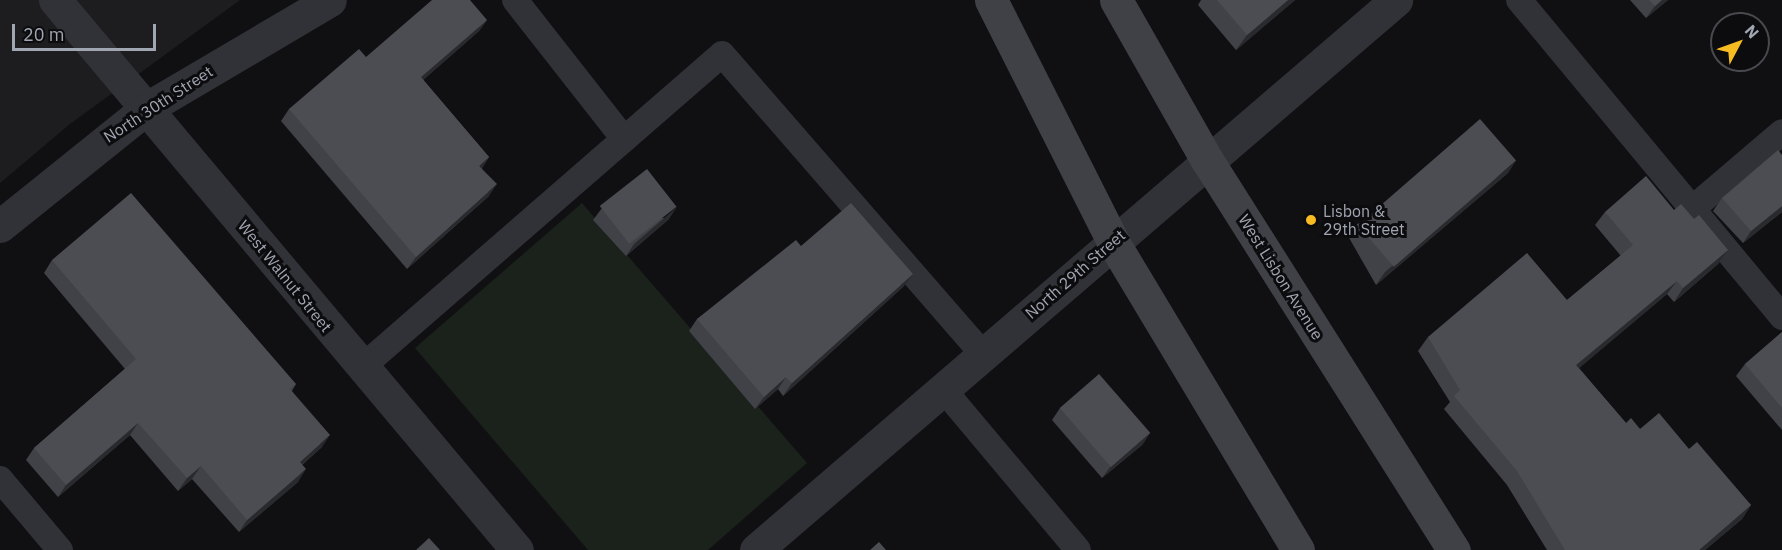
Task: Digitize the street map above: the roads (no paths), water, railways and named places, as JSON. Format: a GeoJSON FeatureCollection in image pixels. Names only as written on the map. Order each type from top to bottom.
{"type":"FeatureCollection","features":[{"type":"Feature","properties":{"kind":"main road"},"geometry":{"type":"LineString","coordinates":[[991,0],[1113,242],[1298,550]]}},
{"type":"Feature","properties":{"kind":"main road","name":"West Lisbon Avenue"},"geometry":{"type":"LineString","coordinates":[[1116,0],[1207,160],[1454,550]]}},
{"type":"Feature","properties":{"kind":"street","name":"West Walnut Street"},"geometry":{"type":"LineString","coordinates":[[56,0],[361,368],[517,550]]}},
{"type":"Feature","properties":{"kind":"street","name":"North 30th Street"},"geometry":{"type":"LineString","coordinates":[[0,226],[147,108],[330,0]]}},
{"type":"Feature","properties":{"kind":"street","name":"North 29th Street"},"geometry":{"type":"LineString","coordinates":[[756,550],[1207,160],[1396,0]]}},
{"type":"Feature","properties":{"kind":"lane"},"geometry":{"type":"LineString","coordinates":[[515,0],[624,139]]}},
{"type":"Feature","properties":{"kind":"lane"},"geometry":{"type":"LineString","coordinates":[[1519,0],[1782,317]]}},
{"type":"Feature","properties":{"kind":"lane"},"geometry":{"type":"LineString","coordinates":[[361,368],[722,54],[982,354]]}},
{"type":"Feature","properties":{"kind":"lane"},"geometry":{"type":"LineString","coordinates":[[1692,209],[1782,132]]}},
{"type":"Feature","properties":{"kind":"lane"},"geometry":{"type":"LineString","coordinates":[[943,390],[1078,550]]}},
{"type":"Feature","properties":{"kind":"lane"},"geometry":{"type":"LineString","coordinates":[[0,479],[60,550]]}},
{"type":"Feature","properties":{"kind":"place","name":"Lisbon & 29th Street"},"geometry":{"type":"Point","coordinates":[1311,220]}}]}
